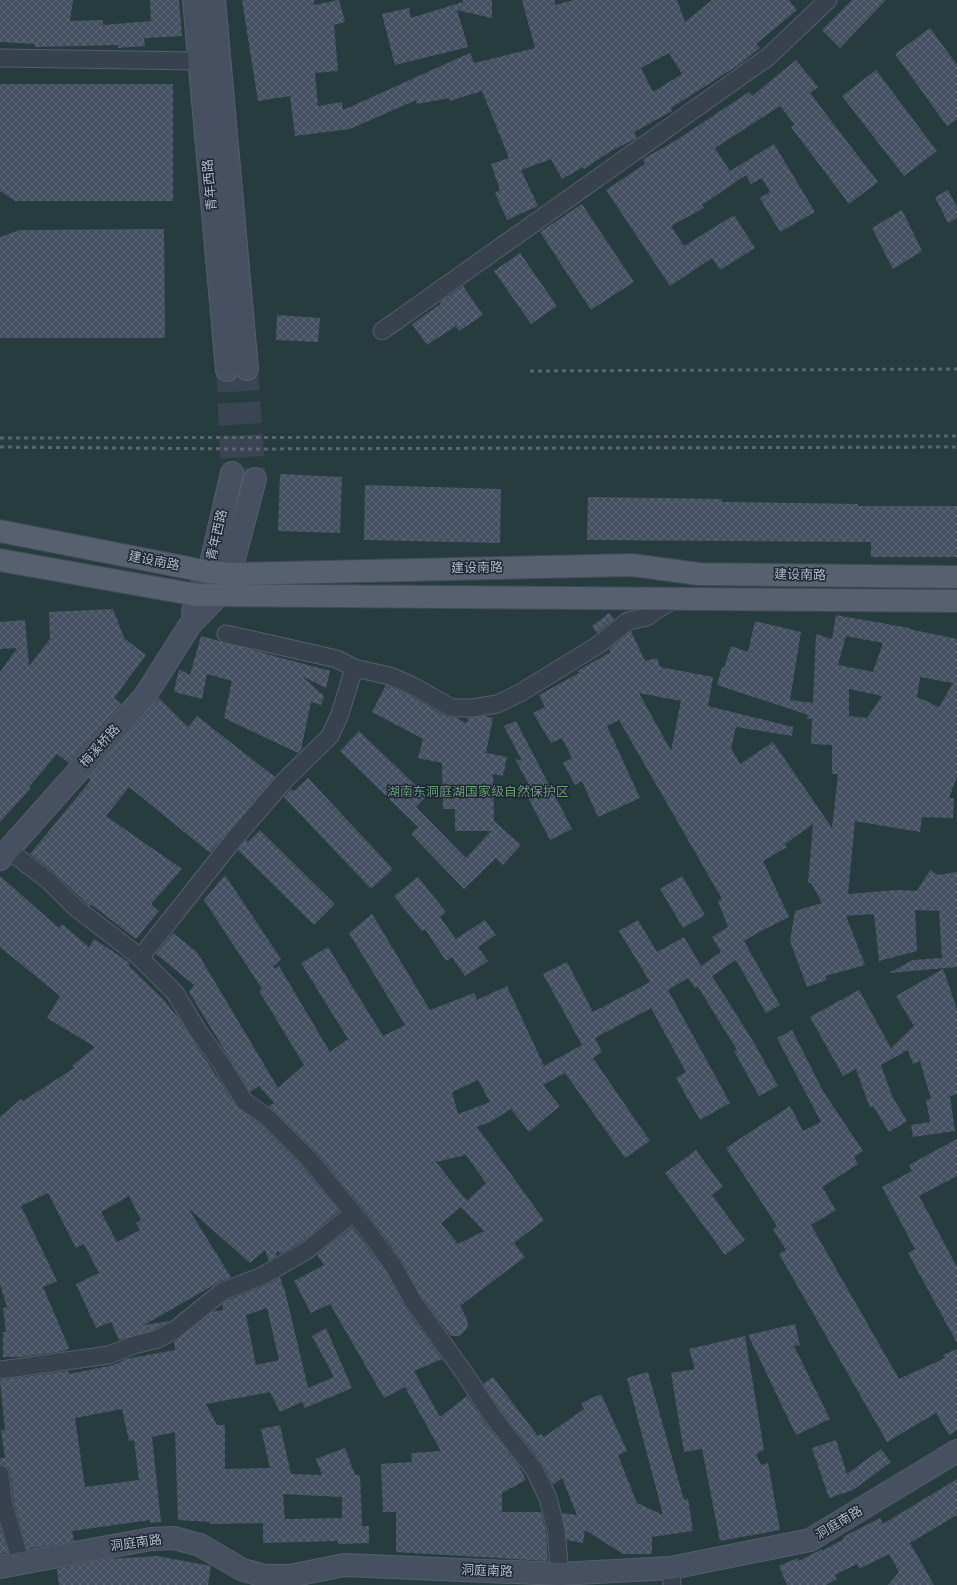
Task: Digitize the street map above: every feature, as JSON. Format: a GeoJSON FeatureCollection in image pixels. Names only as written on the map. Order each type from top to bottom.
{"type":"FeatureCollection","features":[{"type":"Feature","properties":{"kind":"main road","name":"青年西路"},"geometry":{"type":"LineString","coordinates":[[194,0],[199,61],[237,369],[214,0]]}},
{"type":"Feature","properties":{"kind":"main road","name":"青年西路"},"geometry":{"type":"LineString","coordinates":[[190,625],[197,595],[209,572],[232,473]]}},
{"type":"Feature","properties":{"kind":"main road","name":"青年西路"},"geometry":{"type":"LineString","coordinates":[[190,625],[219,595],[230,574],[255,479]]}},
{"type":"Feature","properties":{"kind":"main road","name":"建设南路"},"geometry":{"type":"LineString","coordinates":[[0,531],[209,572],[230,574],[632,565],[699,574],[957,578]]}},
{"type":"Feature","properties":{"kind":"main road","name":"建设南路"},"geometry":{"type":"LineString","coordinates":[[0,560],[197,595],[957,601]]}},
{"type":"Feature","properties":{"kind":"main road","name":"梅溪桥路"},"geometry":{"type":"LineString","coordinates":[[4,854],[145,696],[190,625]]}},
{"type":"Feature","properties":{"kind":"main road","name":"洞庭南路"},"geometry":{"type":"LineString","coordinates":[[10,1565],[151,1539],[174,1538],[200,1545],[243,1570],[265,1576],[273,1580],[344,1565],[672,1577],[810,1540],[957,1451]]}},
{"type":"Feature","properties":{"kind":"street"},"geometry":{"type":"LineString","coordinates":[[382,331],[768,57],[828,0]]}},
{"type":"Feature","properties":{"kind":"street"},"geometry":{"type":"LineString","coordinates":[[0,58],[199,61]]}},
{"type":"Feature","properties":{"kind":"street"},"geometry":{"type":"LineString","coordinates":[[226,634],[337,658],[354,668],[390,676],[411,685],[452,708],[472,708],[497,704],[520,693],[592,648],[628,621],[647,617],[656,610],[678,599]]}},
{"type":"Feature","properties":{"kind":"street"},"geometry":{"type":"LineString","coordinates":[[140,958],[235,838],[285,780],[330,736],[340,714],[354,668]]}},
{"type":"Feature","properties":{"kind":"street"},"geometry":{"type":"LineString","coordinates":[[4,854],[50,881],[75,907],[140,958],[175,993],[244,1101],[267,1117],[308,1158],[353,1213],[394,1267],[413,1301],[465,1374],[493,1417],[534,1469],[548,1498],[556,1530],[560,1574]]}},
{"type":"Feature","properties":{"kind":"street"},"geometry":{"type":"LineString","coordinates":[[0,1370],[109,1355],[134,1345],[158,1339],[176,1329],[223,1290],[262,1276],[306,1252],[353,1213]]}},
{"type":"Feature","properties":{"kind":"street"},"geometry":{"type":"LineString","coordinates":[[0,1474],[10,1565]]}},
{"type":"Feature","properties":{"kind":"green space","name":"湖南东洞庭湖国家级自然保护区"},"geometry":{"type":"Polygon","coordinates":[[[0,0],[957,0],[957,1585],[0,1585],[0,0]]]}},
{"type":"Feature","properties":{"kind":"building"},"geometry":{"type":"Polygon","coordinates":[[[0,0],[73,0],[70,21],[103,20],[103,25],[151,21],[150,0],[179,0],[182,36],[144,38],[145,46],[118,48],[118,45],[35,47],[35,44],[0,42],[0,0]]]}},
{"type":"Feature","properties":{"kind":"building"},"geometry":{"type":"Polygon","coordinates":[[[242,0],[314,0],[314,5],[339,0],[345,22],[334,25],[338,71],[315,73],[318,106],[342,102],[343,110],[470,53],[474,63],[535,48],[522,0],[555,0],[555,5],[573,0],[677,0],[685,22],[712,0],[789,0],[797,10],[756,44],[760,48],[740,64],[671,108],[672,111],[634,132],[637,138],[611,151],[584,169],[583,167],[562,179],[551,159],[521,170],[538,206],[507,220],[495,193],[500,190],[491,164],[509,158],[482,91],[450,101],[449,98],[417,104],[416,100],[350,129],[295,136],[290,96],[258,101],[242,0]],[[669,53],[641,68],[653,92],[682,74],[669,53]]]}},
{"type":"Feature","properties":{"kind":"building"},"geometry":{"type":"Polygon","coordinates":[[[463,0],[492,0],[492,18],[457,10],[468,47],[395,65],[382,14],[409,8],[411,18],[463,2],[463,0]]]}},
{"type":"Feature","properties":{"kind":"building"},"geometry":{"type":"Polygon","coordinates":[[[852,0],[886,0],[840,48],[822,30],[852,0]]]}},
{"type":"Feature","properties":{"kind":"building"},"geometry":{"type":"Polygon","coordinates":[[[930,28],[957,65],[957,119],[947,126],[895,54],[930,28]]]}},
{"type":"Feature","properties":{"kind":"building"},"geometry":{"type":"Polygon","coordinates":[[[796,60],[818,87],[810,93],[878,182],[849,204],[791,127],[795,125],[780,106],[715,148],[730,171],[774,144],[815,212],[780,232],[760,198],[770,192],[762,178],[751,184],[746,175],[702,205],[704,208],[671,226],[684,246],[734,215],[755,248],[720,270],[712,258],[670,286],[606,190],[645,164],[643,159],[675,141],[749,92],[752,96],[796,60]]]}},
{"type":"Feature","properties":{"kind":"building"},"geometry":{"type":"Polygon","coordinates":[[[876,70],[937,151],[904,176],[842,96],[876,70]]]}},
{"type":"Feature","properties":{"kind":"building"},"geometry":{"type":"Polygon","coordinates":[[[0,84],[173,84],[173,201],[15,201],[0,191],[0,84]]]}},
{"type":"Feature","properties":{"kind":"building"},"geometry":{"type":"Polygon","coordinates":[[[948,190],[957,207],[957,218],[948,223],[935,197],[948,190]]]}},
{"type":"Feature","properties":{"kind":"building"},"geometry":{"type":"Polygon","coordinates":[[[582,204],[634,282],[591,310],[540,232],[582,204]]]}},
{"type":"Feature","properties":{"kind":"building"},"geometry":{"type":"Polygon","coordinates":[[[902,210],[922,251],[893,269],[872,228],[902,210]]]}},
{"type":"Feature","properties":{"kind":"building"},"geometry":{"type":"Polygon","coordinates":[[[164,229],[165,338],[0,338],[0,237],[20,230],[164,229]]]}},
{"type":"Feature","properties":{"kind":"building"},"geometry":{"type":"Polygon","coordinates":[[[520,253],[557,306],[531,324],[494,271],[520,253]]]}},
{"type":"Feature","properties":{"kind":"building"},"geometry":{"type":"Polygon","coordinates":[[[463,286],[483,315],[459,331],[456,326],[427,345],[412,324],[441,304],[440,302],[463,286]]]}},
{"type":"Feature","properties":{"kind":"building"},"geometry":{"type":"Polygon","coordinates":[[[277,315],[320,318],[318,342],[276,340],[277,315]]]}},
{"type":"Feature","properties":{"kind":"building"},"geometry":{"type":"Polygon","coordinates":[[[280,474],[342,477],[340,533],[278,531],[280,474]]]}},
{"type":"Feature","properties":{"kind":"building"},"geometry":{"type":"Polygon","coordinates":[[[365,485],[501,489],[500,543],[364,540],[365,485]]]}},
{"type":"Feature","properties":{"kind":"building"},"geometry":{"type":"Polygon","coordinates":[[[588,497],[722,499],[722,502],[858,504],[858,506],[957,506],[957,557],[871,557],[871,542],[587,540],[588,497]]]}},
{"type":"Feature","properties":{"kind":"building"},"geometry":{"type":"Polygon","coordinates":[[[113,609],[124,638],[146,655],[114,698],[121,704],[69,763],[57,754],[29,787],[31,788],[0,822],[0,672],[17,648],[0,649],[0,622],[25,620],[29,666],[50,639],[49,612],[113,609]]]}},
{"type":"Feature","properties":{"kind":"building"},"geometry":{"type":"Polygon","coordinates":[[[609,613],[614,619],[597,633],[592,626],[609,613]]]}},
{"type":"Feature","properties":{"kind":"building"},"geometry":{"type":"Polygon","coordinates":[[[836,615],[909,628],[957,639],[957,777],[949,798],[954,798],[953,818],[922,817],[920,832],[855,821],[848,894],[896,890],[917,891],[930,870],[938,875],[957,872],[957,967],[889,973],[913,960],[942,958],[939,911],[915,910],[917,951],[879,961],[874,914],[846,916],[865,965],[825,976],[827,980],[807,987],[790,941],[795,911],[822,903],[811,883],[808,883],[813,824],[785,844],[787,847],[763,861],[789,917],[744,941],[780,1005],[766,1013],[736,960],[712,976],[753,1041],[778,1086],[759,1096],[734,1051],[737,1050],[698,987],[695,988],[688,978],[668,990],[730,1103],[700,1120],[676,1078],[686,1072],[651,1008],[595,1038],[602,1052],[593,1058],[650,1141],[625,1158],[565,1073],[543,1085],[560,1106],[529,1132],[511,1109],[490,1122],[477,1127],[544,1220],[514,1243],[525,1257],[460,1306],[467,1319],[468,1327],[460,1336],[451,1336],[421,1296],[402,1261],[373,1221],[316,1152],[269,1106],[274,1103],[259,1086],[250,1092],[189,992],[194,985],[156,954],[173,933],[197,952],[278,1088],[304,1065],[259,991],[262,989],[204,900],[225,875],[281,959],[273,967],[274,969],[279,966],[330,1052],[348,1039],[301,963],[328,947],[383,1036],[405,1025],[349,933],[372,914],[430,1010],[474,993],[477,1000],[507,986],[544,1066],[582,1045],[543,974],[567,962],[593,1012],[650,982],[619,931],[638,920],[657,952],[684,937],[701,966],[721,952],[712,937],[728,927],[718,901],[722,899],[619,720],[607,726],[640,798],[598,817],[582,781],[575,785],[563,763],[572,758],[562,738],[551,743],[533,713],[545,707],[539,695],[579,673],[577,671],[611,652],[609,649],[631,631],[645,661],[657,658],[660,667],[713,677],[708,706],[793,727],[792,736],[736,727],[731,748],[740,764],[773,742],[832,828],[838,774],[832,774],[832,745],[811,744],[812,719],[807,719],[808,715],[717,685],[722,667],[724,668],[731,646],[748,652],[755,621],[801,632],[790,700],[813,703],[816,634],[832,639],[836,615]],[[846,636],[838,665],[873,672],[883,643],[846,636]],[[920,677],[917,697],[939,707],[953,683],[920,677]],[[849,689],[849,716],[867,718],[882,696],[849,689]],[[639,693],[671,751],[681,701],[639,693]],[[478,1080],[452,1092],[458,1114],[490,1102],[478,1080]],[[466,1155],[436,1162],[467,1201],[486,1183],[466,1155]],[[461,1207],[441,1223],[458,1244],[484,1231],[461,1207]]]}},
{"type":"Feature","properties":{"kind":"building"},"geometry":{"type":"Polygon","coordinates":[[[201,636],[330,671],[326,688],[302,676],[324,696],[321,705],[311,702],[301,750],[298,753],[224,718],[232,681],[207,674],[202,699],[174,692],[179,669],[190,675],[201,636]]]}},
{"type":"Feature","properties":{"kind":"building"},"geometry":{"type":"Polygon","coordinates":[[[386,685],[407,694],[447,717],[456,718],[467,723],[468,718],[484,716],[493,718],[486,753],[507,757],[503,776],[493,774],[494,821],[521,845],[503,865],[496,858],[464,889],[411,834],[418,827],[340,751],[359,731],[427,796],[416,807],[466,858],[491,831],[455,831],[455,809],[443,809],[442,763],[418,758],[423,739],[372,712],[386,685]]]}},
{"type":"Feature","properties":{"kind":"building"},"geometry":{"type":"Polygon","coordinates":[[[159,698],[188,727],[197,716],[275,777],[210,853],[129,787],[106,816],[182,869],[151,904],[159,911],[136,939],[92,905],[90,906],[55,873],[30,854],[91,780],[88,778],[159,698]]]}},
{"type":"Feature","properties":{"kind":"building"},"geometry":{"type":"Polygon","coordinates":[[[516,721],[572,829],[550,840],[524,790],[530,787],[515,759],[522,761],[504,726],[516,721]]]}},
{"type":"Feature","properties":{"kind":"building"},"geometry":{"type":"Polygon","coordinates":[[[308,778],[393,869],[371,889],[284,797],[291,789],[294,791],[308,778]]]}},
{"type":"Feature","properties":{"kind":"building"},"geometry":{"type":"Polygon","coordinates":[[[260,830],[335,904],[314,925],[238,850],[246,840],[248,842],[260,830]]]}},
{"type":"Feature","properties":{"kind":"building"},"geometry":{"type":"Polygon","coordinates":[[[0,876],[59,928],[62,924],[89,947],[94,939],[129,962],[129,966],[164,1000],[179,1019],[236,1106],[261,1125],[301,1165],[339,1211],[300,1243],[280,1254],[278,1251],[276,1252],[277,1256],[269,1261],[265,1250],[250,1263],[188,1208],[231,1277],[219,1282],[144,1325],[170,1321],[154,1330],[119,1340],[111,1322],[96,1328],[76,1284],[99,1273],[84,1244],[76,1248],[48,1193],[21,1206],[57,1281],[43,1287],[69,1348],[65,1351],[19,1357],[3,1357],[3,1332],[6,1332],[3,1308],[7,1307],[0,1284],[0,1117],[21,1099],[23,1101],[74,1068],[72,1066],[95,1047],[47,1018],[60,996],[0,947],[0,876]],[[129,1196],[101,1212],[117,1242],[140,1230],[136,1223],[141,1220],[129,1196]]]}},
{"type":"Feature","properties":{"kind":"building"},"geometry":{"type":"Polygon","coordinates":[[[682,876],[705,915],[683,928],[660,889],[682,876]]]}},
{"type":"Feature","properties":{"kind":"building"},"geometry":{"type":"Polygon","coordinates":[[[418,877],[446,912],[440,917],[456,939],[485,920],[496,935],[478,947],[488,961],[465,976],[452,957],[446,961],[425,929],[422,931],[394,896],[418,877]]]}},
{"type":"Feature","properties":{"kind":"building"},"geometry":{"type":"Polygon","coordinates":[[[943,969],[957,1009],[957,1094],[950,1096],[955,1131],[913,1137],[911,1125],[930,1122],[926,1099],[931,1099],[920,1061],[913,1064],[908,1050],[881,1065],[892,1096],[907,1121],[889,1132],[873,1106],[870,1108],[856,1069],[843,1076],[810,1017],[859,990],[891,1048],[914,1026],[896,996],[943,969]]]}},
{"type":"Feature","properties":{"kind":"building"},"geometry":{"type":"Polygon","coordinates":[[[792,1030],[823,1091],[863,1151],[854,1157],[858,1164],[822,1187],[836,1210],[811,1225],[899,1379],[945,1358],[943,1355],[957,1349],[957,1430],[949,1435],[936,1413],[887,1442],[779,1254],[786,1250],[773,1229],[777,1226],[726,1148],[790,1106],[803,1131],[821,1122],[777,1038],[792,1030]]]}},
{"type":"Feature","properties":{"kind":"building"},"geometry":{"type":"Polygon","coordinates":[[[957,1139],[957,1176],[919,1196],[957,1267],[957,1343],[908,1253],[915,1249],[882,1187],[912,1171],[909,1165],[957,1139]]]}},
{"type":"Feature","properties":{"kind":"building"},"geometry":{"type":"Polygon","coordinates":[[[696,1150],[723,1187],[712,1195],[745,1240],[725,1255],[665,1173],[696,1150]]]}},
{"type":"Feature","properties":{"kind":"building"},"geometry":{"type":"Polygon","coordinates":[[[352,1227],[386,1272],[405,1307],[442,1359],[414,1371],[440,1417],[467,1396],[485,1423],[519,1466],[526,1480],[502,1493],[502,1512],[541,1512],[546,1532],[548,1561],[396,1552],[396,1512],[383,1512],[381,1464],[412,1462],[411,1453],[441,1451],[405,1387],[384,1398],[330,1304],[311,1313],[294,1281],[324,1265],[317,1255],[352,1227]]]}},
{"type":"Feature","properties":{"kind":"building"},"geometry":{"type":"Polygon","coordinates":[[[280,1277],[284,1287],[308,1388],[334,1377],[312,1336],[326,1328],[352,1388],[305,1408],[302,1402],[280,1412],[270,1392],[206,1404],[217,1425],[225,1425],[225,1469],[270,1468],[261,1429],[280,1425],[291,1474],[322,1475],[316,1459],[345,1448],[355,1475],[360,1475],[362,1526],[369,1526],[369,1543],[338,1544],[338,1541],[263,1543],[263,1523],[210,1524],[210,1522],[178,1520],[175,1432],[152,1437],[161,1522],[150,1523],[150,1520],[72,1531],[74,1541],[27,1549],[14,1502],[10,1472],[8,1468],[0,1464],[0,1458],[5,1458],[1,1430],[5,1430],[0,1380],[68,1371],[69,1374],[114,1365],[126,1359],[175,1350],[174,1342],[212,1312],[223,1310],[222,1305],[228,1300],[266,1285],[280,1277]],[[267,1308],[246,1315],[256,1365],[279,1360],[267,1308]],[[122,1409],[75,1418],[85,1487],[139,1480],[134,1440],[129,1441],[122,1409]],[[283,1494],[285,1519],[342,1518],[342,1497],[283,1494]]]}},
{"type":"Feature","properties":{"kind":"building"},"geometry":{"type":"Polygon","coordinates":[[[795,1324],[800,1345],[794,1346],[830,1419],[796,1435],[748,1335],[795,1324]]]}},
{"type":"Feature","properties":{"kind":"building"},"geometry":{"type":"Polygon","coordinates":[[[745,1336],[764,1450],[756,1454],[761,1465],[768,1463],[780,1530],[720,1541],[702,1449],[684,1452],[671,1373],[695,1369],[689,1349],[745,1336]]]}},
{"type":"Feature","properties":{"kind":"building"},"geometry":{"type":"Polygon","coordinates":[[[648,1372],[684,1500],[688,1499],[693,1531],[652,1537],[652,1554],[623,1554],[585,1530],[583,1543],[567,1540],[562,1513],[577,1515],[562,1478],[553,1485],[542,1463],[501,1411],[483,1384],[493,1377],[538,1436],[541,1434],[544,1437],[584,1409],[581,1403],[601,1394],[627,1451],[618,1455],[637,1503],[663,1515],[627,1378],[648,1372]]]}},
{"type":"Feature","properties":{"kind":"building"},"geometry":{"type":"Polygon","coordinates":[[[836,1440],[847,1474],[881,1449],[891,1462],[853,1490],[829,1498],[812,1448],[836,1440]]]}},
{"type":"Feature","properties":{"kind":"building"},"geometry":{"type":"Polygon","coordinates":[[[957,1479],[957,1515],[910,1543],[934,1585],[888,1585],[899,1572],[889,1554],[859,1569],[857,1564],[835,1575],[837,1579],[826,1585],[787,1585],[779,1566],[798,1558],[799,1561],[822,1549],[822,1551],[844,1539],[843,1537],[880,1518],[883,1524],[957,1479]]]}},
{"type":"Feature","properties":{"kind":"building"},"geometry":{"type":"Polygon","coordinates":[[[0,1526],[8,1553],[0,1554],[0,1526]]]}},
{"type":"Feature","properties":{"kind":"building"},"geometry":{"type":"Polygon","coordinates":[[[157,1556],[211,1566],[208,1585],[59,1585],[57,1569],[109,1559],[157,1556]]]}},
{"type":"Feature","properties":{"kind":"tunnel"},"geometry":{"type":"LineString","coordinates":[[247,369],[255,479]]}},
{"type":"Feature","properties":{"kind":"tunnel"},"geometry":{"type":"LineString","coordinates":[[227,370],[232,473]]}},
{"type":"Feature","properties":{"kind":"railway"},"geometry":{"type":"LineString","coordinates":[[530,371],[957,369]]}},
{"type":"Feature","properties":{"kind":"railway"},"geometry":{"type":"LineString","coordinates":[[0,438],[957,436]]}},
{"type":"Feature","properties":{"kind":"railway"},"geometry":{"type":"LineString","coordinates":[[0,447],[238,449],[957,447]]}}]}
